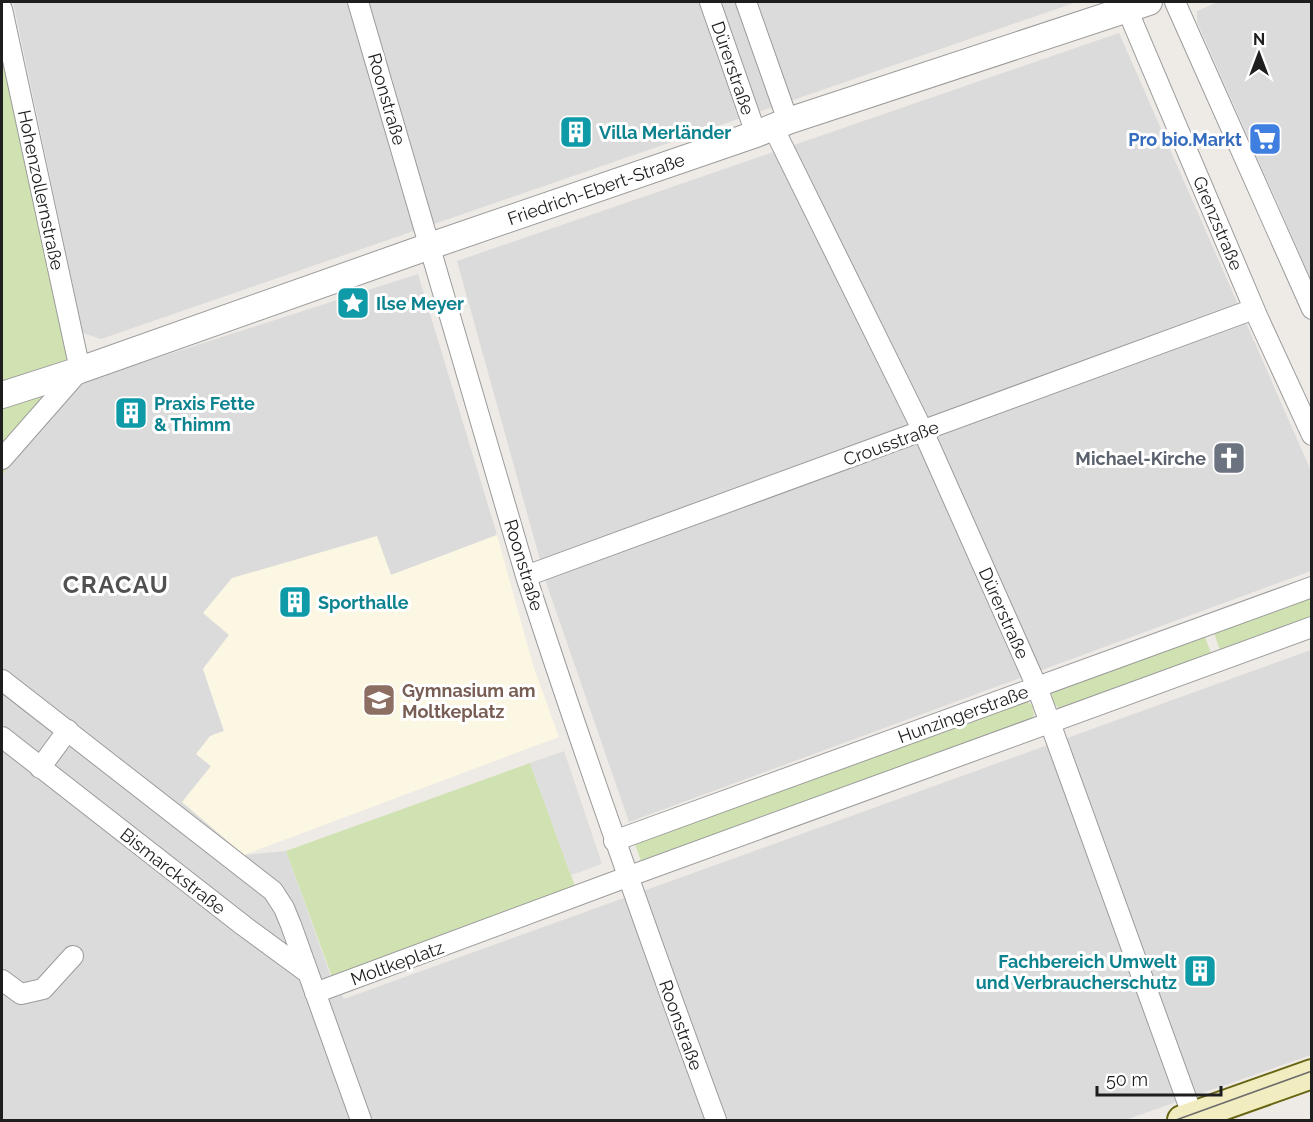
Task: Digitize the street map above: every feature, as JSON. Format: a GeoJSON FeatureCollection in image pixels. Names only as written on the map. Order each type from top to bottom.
{"type":"FeatureCollection","features":[{"type":"Feature","properties":{"kind":"main road"},"geometry":{"type":"LineString","coordinates":[[1188,1119],[1311,1074]]}},
{"type":"Feature","properties":{"kind":"street","name":"Roonstraße"},"geometry":{"type":"LineString","coordinates":[[358,2],[526,576],[614,841],[716,1120]]}},
{"type":"Feature","properties":{"kind":"street","name":"Dürerstraße"},"geometry":{"type":"LineString","coordinates":[[710,2],[923,431],[1037,687],[1188,1119]]}},
{"type":"Feature","properties":{"kind":"street","name":"Dürerstraße"},"geometry":{"type":"LineString","coordinates":[[746,2],[772,127]]}},
{"type":"Feature","properties":{"kind":"street"},"geometry":{"type":"LineString","coordinates":[[1175,2],[1311,307]]}},
{"type":"Feature","properties":{"kind":"street","name":"Friedrich-Ebert-Straße"},"geometry":{"type":"LineString","coordinates":[[2,395],[80,370],[772,127],[1133,4]]}},
{"type":"Feature","properties":{"kind":"street","name":"Grenzstraße"},"geometry":{"type":"LineString","coordinates":[[1133,4],[1254,309],[1311,435]]}},
{"type":"Feature","properties":{"kind":"street","name":"Hohenzollernstraße"},"geometry":{"type":"LineString","coordinates":[[2,9],[80,370]]}},
{"type":"Feature","properties":{"kind":"street","name":"Crousstraße"},"geometry":{"type":"LineString","coordinates":[[526,576],[1254,309]]}},
{"type":"Feature","properties":{"kind":"street"},"geometry":{"type":"LineString","coordinates":[[2,459],[80,370]]}},
{"type":"Feature","properties":{"kind":"street","name":"Hunzingerstraße"},"geometry":{"type":"LineString","coordinates":[[614,841],[1311,588]]}},
{"type":"Feature","properties":{"kind":"street","name":"Hunzingerstraße"},"geometry":{"type":"LineString","coordinates":[[627,877],[1311,627]]}},
{"type":"Feature","properties":{"kind":"street"},"geometry":{"type":"LineString","coordinates":[[2,680],[265,883],[284,908],[361,1120]]}},
{"type":"Feature","properties":{"kind":"street"},"geometry":{"type":"LineString","coordinates":[[40,768],[68,730]]}},
{"type":"Feature","properties":{"kind":"street","name":"Bismarckstraße"},"geometry":{"type":"LineString","coordinates":[[2,737],[244,926],[308,973]]}},
{"type":"Feature","properties":{"kind":"street","name":"Moltkeplatz"},"geometry":{"type":"LineString","coordinates":[[315,993],[627,877]]}},
{"type":"Feature","properties":{"kind":"street"},"geometry":{"type":"LineString","coordinates":[[2,980],[21,994],[43,990],[73,956]]}},
{"type":"Feature","properties":{"kind":"shaded area"},"geometry":{"type":"Polygon","coordinates":[[[13,2],[1077,2],[101,339],[83,333],[13,2]]]}},
{"type":"Feature","properties":{"kind":"shaded area"},"geometry":{"type":"Polygon","coordinates":[[[1218,2],[1311,2],[1311,279],[1197,22],[1197,11],[1218,2]]]}},
{"type":"Feature","properties":{"kind":"shaded area"},"geometry":{"type":"Polygon","coordinates":[[[1119,33],[1311,471],[1311,571],[629,822],[547,585],[457,261],[1119,33]]]}},
{"type":"Feature","properties":{"kind":"shaded area"},"geometry":{"type":"Polygon","coordinates":[[[418,274],[497,535],[391,575],[384,557],[229,635],[203,669],[224,731],[214,734],[197,755],[211,766],[244,855],[286,851],[331,977],[344,999],[1311,650],[1311,1055],[1125,1120],[2,1120],[2,475],[82,382],[418,274]]]}},
{"type":"Feature","properties":{"kind":"shaded area","name":"Gymnasium am Moltkeplatz"},"geometry":{"type":"Polygon","coordinates":[[[497,535],[533,665],[559,737],[244,855],[182,802],[211,766],[196,754],[210,736],[224,731],[203,669],[229,635],[203,613],[232,578],[377,536],[391,575],[497,535]]]}},
{"type":"Feature","properties":{"kind":"shaded area"},"geometry":{"type":"Polygon","coordinates":[[[564,751],[602,864],[571,875],[530,763],[564,751]]]}},
{"type":"Feature","properties":{"kind":"green space"},"geometry":{"type":"Polygon","coordinates":[[[2,43],[82,382],[2,475],[2,43]]]}},
{"type":"Feature","properties":{"kind":"green space"},"geometry":{"type":"Polygon","coordinates":[[[1311,594],[1311,620],[1221,653],[1213,630],[1311,594]]]}},
{"type":"Feature","properties":{"kind":"green space"},"geometry":{"type":"Polygon","coordinates":[[[1204,634],[1212,656],[1060,709],[1053,703],[1054,689],[1204,634]]]}},
{"type":"Feature","properties":{"kind":"green space"},"geometry":{"type":"Polygon","coordinates":[[[1025,700],[1032,705],[1034,714],[1032,719],[642,864],[634,841],[1025,700]]]}},
{"type":"Feature","properties":{"kind":"green space"},"geometry":{"type":"Polygon","coordinates":[[[530,763],[576,889],[332,977],[286,851],[530,763]]]}},
{"type":"Feature","properties":{"kind":"tram line"},"geometry":{"type":"LineString","coordinates":[[1176,1120],[1312,1071]]}},
{"type":"Feature","properties":{"kind":"place","name":"Villa Merländer"},"geometry":{"type":"Point","coordinates":[576,132]}},
{"type":"Feature","properties":{"kind":"place","name":"Pro bio.Markt"},"geometry":{"type":"Point","coordinates":[1265,139]}},
{"type":"Feature","properties":{"kind":"place","name":"Ilse Meyer"},"geometry":{"type":"Point","coordinates":[353,303]}},
{"type":"Feature","properties":{"kind":"place","name":"Praxis Fette & Thimm"},"geometry":{"type":"Point","coordinates":[131,413]}},
{"type":"Feature","properties":{"kind":"place","name":"Michael-Kirche"},"geometry":{"type":"Point","coordinates":[1229,458]}},
{"type":"Feature","properties":{"kind":"place","name":"Sporthalle"},"geometry":{"type":"Point","coordinates":[295,602]}},
{"type":"Feature","properties":{"kind":"place","name":"Gymnasium am Moltkeplatz"},"geometry":{"type":"Point","coordinates":[379,700]}},
{"type":"Feature","properties":{"kind":"place","name":"Fachbereich Umwelt und Verbraucherschutz"},"geometry":{"type":"Point","coordinates":[1200,971]}},
{"type":"Feature","properties":{"kind":"district","name":"CRACAU"},"geometry":{"type":"Point","coordinates":[116,584]}}]}
